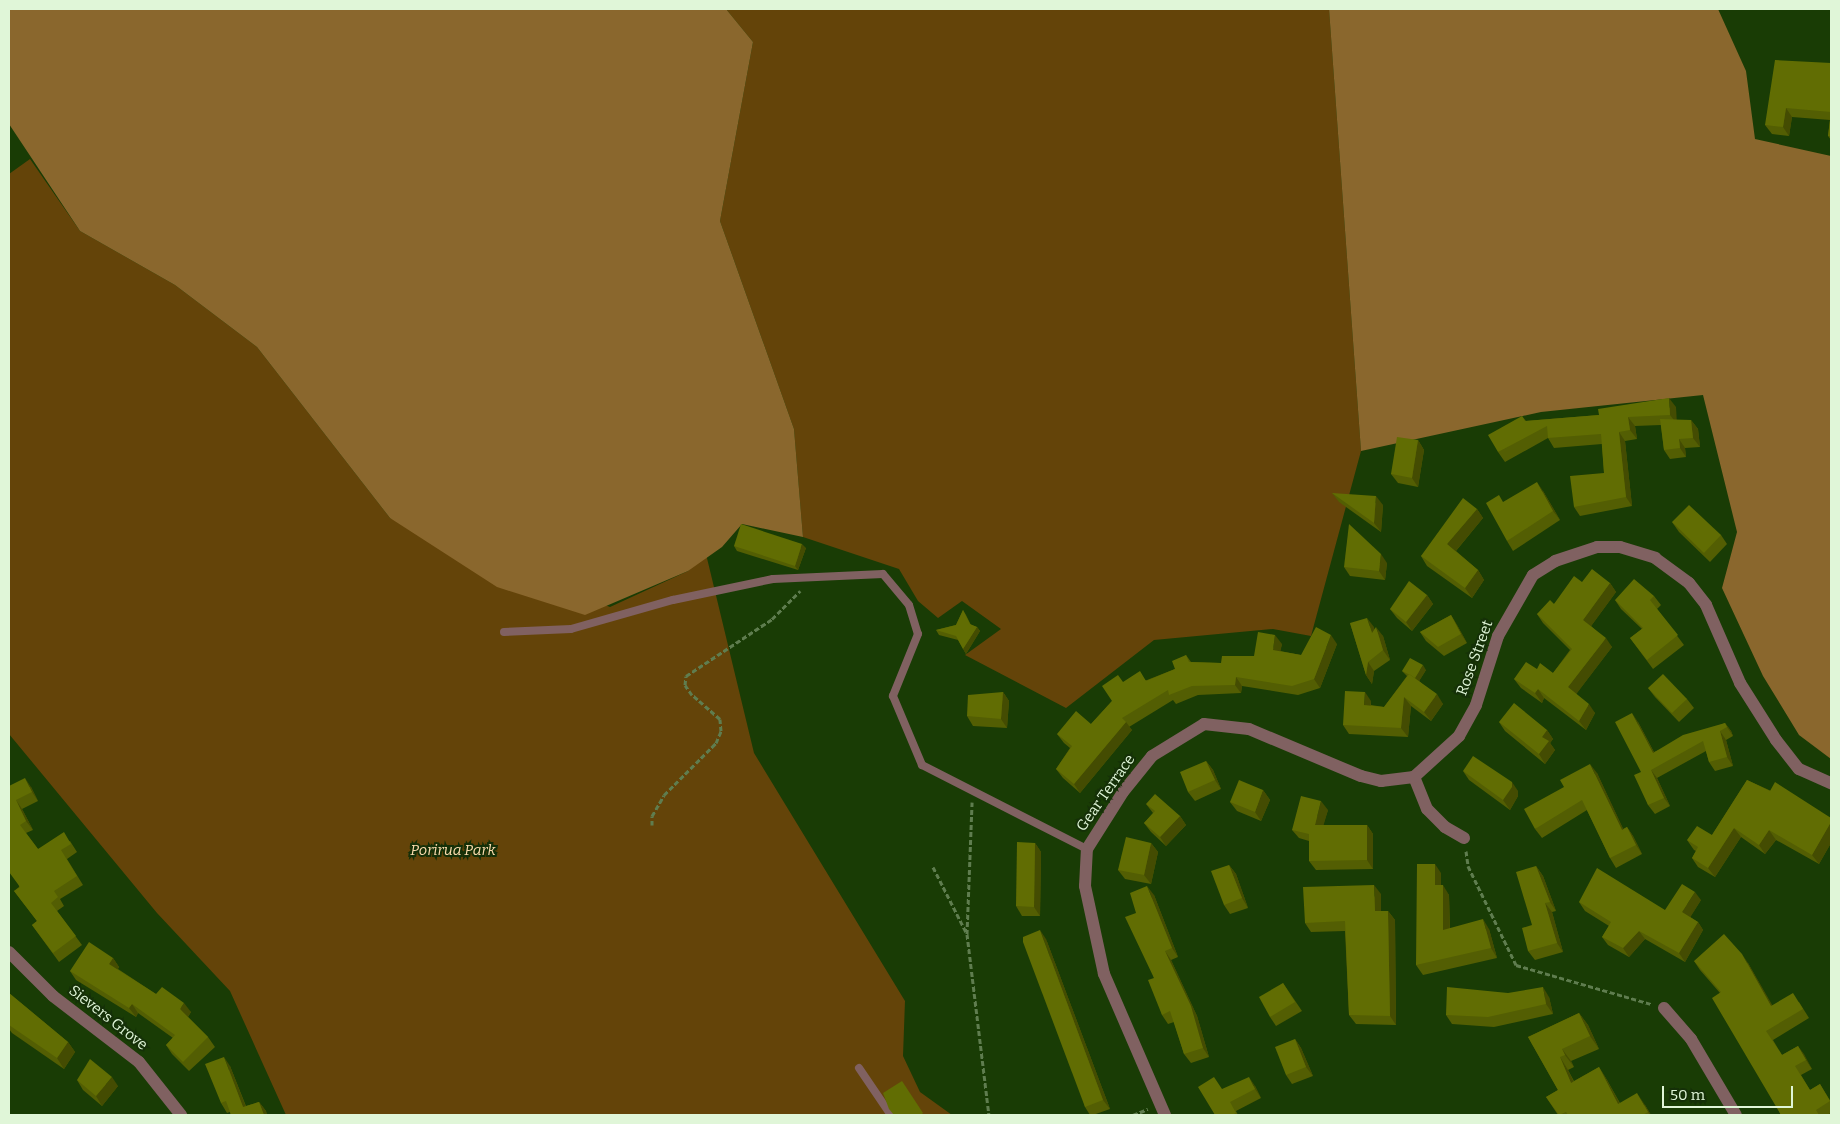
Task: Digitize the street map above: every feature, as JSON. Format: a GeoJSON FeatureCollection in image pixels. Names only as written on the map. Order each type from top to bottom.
{"type":"FeatureCollection","features":[{"type":"Feature","properties":{"kind":"street","name":"Rose Street"},"geometry":{"type":"LineString","coordinates":[[1414,777],[1460,736],[1476,705],[1498,636],[1533,575],[1571,554],[1606,547],[1655,558],[1689,583],[1706,605],[1740,682],[1776,740],[1799,769],[1831,783]]}},
{"type":"Feature","properties":{"kind":"street","name":"Gear Terrace"},"geometry":{"type":"LineString","coordinates":[[1164,1115],[1104,974],[1084,886],[1087,849],[1122,792],[1152,756],[1204,724],[1249,728],[1361,776],[1381,781],[1414,777]]}},
{"type":"Feature","properties":{"kind":"street"},"geometry":{"type":"LineString","coordinates":[[1414,777],[1427,809],[1445,827],[1464,838]]}},
{"type":"Feature","properties":{"kind":"street","name":"Sievers Grove"},"geometry":{"type":"LineString","coordinates":[[9,952],[53,996],[139,1062],[181,1115]]}},
{"type":"Feature","properties":{"kind":"street"},"geometry":{"type":"LineString","coordinates":[[1664,1008],[1691,1039],[1736,1115]]}},
{"type":"Feature","properties":{"kind":"lane"},"geometry":{"type":"LineString","coordinates":[[504,632],[571,629],[730,586],[883,574],[898,586],[918,634],[893,696],[905,730],[922,765],[1087,849]]}},
{"type":"Feature","properties":{"kind":"lane"},"geometry":{"type":"LineString","coordinates":[[859,1068],[890,1115]]}},
{"type":"Feature","properties":{"kind":"path"},"geometry":{"type":"LineString","coordinates":[[652,825],[652,816],[664,795],[716,743],[721,731],[720,719],[692,695],[685,685],[686,676],[772,619],[813,578]]}},
{"type":"Feature","properties":{"kind":"path"},"geometry":{"type":"LineString","coordinates":[[972,791],[967,934],[989,1115]]}},
{"type":"Feature","properties":{"kind":"path"},"geometry":{"type":"LineString","coordinates":[[1464,838],[1468,866],[1516,965],[1664,1008]]}},
{"type":"Feature","properties":{"kind":"path"},"geometry":{"type":"LineString","coordinates":[[932,867],[967,934]]}},
{"type":"Feature","properties":{"kind":"green space"},"geometry":{"type":"Polygon","coordinates":[[[726,9],[1329,9],[1361,451],[1311,636],[1273,629],[1154,640],[1066,708],[965,655],[1001,629],[962,601],[938,618],[918,601],[899,569],[803,537],[794,429],[720,221],[753,42],[726,9]]]}},
{"type":"Feature","properties":{"kind":"green space","name":"Porirua Park"},"geometry":{"type":"Polygon","coordinates":[[[30,159],[80,231],[175,285],[257,347],[390,518],[610,607],[688,571],[706,554],[754,753],[905,1001],[903,1056],[920,1092],[952,1115],[286,1115],[230,991],[157,913],[9,734],[9,174],[30,159]]]}},
{"type":"Feature","properties":{"kind":"shaded area"},"geometry":{"type":"Polygon","coordinates":[[[9,9],[726,9],[753,42],[720,221],[794,429],[803,537],[742,524],[722,547],[688,571],[585,615],[497,587],[390,518],[257,347],[175,285],[80,231],[9,124],[9,9]]]}},
{"type":"Feature","properties":{"kind":"shaded area"},"geometry":{"type":"Polygon","coordinates":[[[1329,9],[1718,9],[1746,71],[1755,139],[1831,156],[1831,759],[1799,735],[1763,676],[1722,588],[1737,532],[1703,395],[1541,412],[1361,451],[1329,9]]]}},
{"type":"Feature","properties":{"kind":"building"},"geometry":{"type":"Polygon","coordinates":[[[1775,60],[1831,63],[1831,112],[1786,108],[1783,127],[1765,125],[1775,60]]]}},
{"type":"Feature","properties":{"kind":"building"},"geometry":{"type":"Polygon","coordinates":[[[1831,112],[1831,136],[1828,136],[1831,112]]]}},
{"type":"Feature","properties":{"kind":"building"},"geometry":{"type":"Polygon","coordinates":[[[1669,398],[1670,415],[1628,417],[1630,430],[1619,432],[1626,497],[1574,507],[1570,476],[1604,473],[1601,434],[1548,438],[1547,426],[1498,452],[1488,435],[1522,416],[1525,421],[1599,415],[1598,409],[1669,398]]]}},
{"type":"Feature","properties":{"kind":"building"},"geometry":{"type":"Polygon","coordinates":[[[1660,419],[1691,420],[1693,438],[1679,439],[1680,448],[1664,450],[1660,419]]]}},
{"type":"Feature","properties":{"kind":"building"},"geometry":{"type":"Polygon","coordinates":[[[1397,437],[1418,440],[1412,478],[1391,474],[1397,437]]]}},
{"type":"Feature","properties":{"kind":"building"},"geometry":{"type":"Polygon","coordinates":[[[1537,482],[1553,511],[1507,541],[1486,503],[1499,495],[1503,502],[1537,482]]]}},
{"type":"Feature","properties":{"kind":"building"},"geometry":{"type":"Polygon","coordinates":[[[1332,493],[1376,496],[1374,523],[1332,493]]]}},
{"type":"Feature","properties":{"kind":"building"},"geometry":{"type":"Polygon","coordinates":[[[1463,498],[1477,509],[1447,544],[1478,570],[1465,588],[1421,556],[1463,498]]]}},
{"type":"Feature","properties":{"kind":"building"},"geometry":{"type":"Polygon","coordinates":[[[1689,505],[1721,535],[1704,553],[1672,522],[1689,505]]]}},
{"type":"Feature","properties":{"kind":"building"},"geometry":{"type":"Polygon","coordinates":[[[741,524],[802,544],[795,566],[734,546],[741,524]]]}},
{"type":"Feature","properties":{"kind":"building"},"geometry":{"type":"Polygon","coordinates":[[[1349,524],[1381,554],[1379,571],[1344,567],[1349,524]]]}},
{"type":"Feature","properties":{"kind":"building"},"geometry":{"type":"Polygon","coordinates":[[[1592,569],[1610,583],[1583,620],[1606,638],[1568,687],[1589,704],[1579,721],[1538,689],[1535,693],[1514,679],[1526,662],[1537,669],[1540,663],[1553,673],[1572,649],[1537,614],[1550,600],[1554,604],[1574,576],[1582,582],[1592,569]]]}},
{"type":"Feature","properties":{"kind":"building"},"geometry":{"type":"Polygon","coordinates":[[[1634,579],[1654,596],[1650,600],[1678,635],[1647,660],[1630,638],[1643,628],[1615,600],[1634,579]]]}},
{"type":"Feature","properties":{"kind":"building"},"geometry":{"type":"Polygon","coordinates":[[[1409,581],[1427,595],[1406,622],[1390,609],[1409,581]]]}},
{"type":"Feature","properties":{"kind":"building"},"geometry":{"type":"Polygon","coordinates":[[[963,610],[970,624],[977,627],[963,649],[956,636],[936,630],[956,625],[963,610]]]}},
{"type":"Feature","properties":{"kind":"building"},"geometry":{"type":"Polygon","coordinates":[[[1451,615],[1461,634],[1438,647],[1420,632],[1451,615]]]}},
{"type":"Feature","properties":{"kind":"building"},"geometry":{"type":"Polygon","coordinates":[[[1367,618],[1372,633],[1376,627],[1383,650],[1368,662],[1366,675],[1350,623],[1367,618]]]}},
{"type":"Feature","properties":{"kind":"building"},"geometry":{"type":"Polygon","coordinates":[[[1316,627],[1331,635],[1314,679],[1292,686],[1236,677],[1235,685],[1192,686],[1169,695],[1168,690],[1122,718],[1126,722],[1074,784],[1056,769],[1072,746],[1057,734],[1076,711],[1091,724],[1112,701],[1102,686],[1118,675],[1123,682],[1140,671],[1146,681],[1175,669],[1172,661],[1186,655],[1189,662],[1221,663],[1222,656],[1254,656],[1258,632],[1275,635],[1273,650],[1301,655],[1316,627]]]}},
{"type":"Feature","properties":{"kind":"building"},"geometry":{"type":"Polygon","coordinates":[[[1410,658],[1423,665],[1415,678],[1402,671],[1410,658]]]}},
{"type":"Feature","properties":{"kind":"building"},"geometry":{"type":"Polygon","coordinates":[[[1409,674],[1437,694],[1424,712],[1404,697],[1401,728],[1343,725],[1345,691],[1365,692],[1364,705],[1384,707],[1409,674]]]}},
{"type":"Feature","properties":{"kind":"building"},"geometry":{"type":"Polygon","coordinates":[[[1663,674],[1687,699],[1672,713],[1648,688],[1663,674]]]}},
{"type":"Feature","properties":{"kind":"building"},"geometry":{"type":"Polygon","coordinates":[[[1003,692],[1001,719],[967,716],[968,695],[1003,692]]]}},
{"type":"Feature","properties":{"kind":"building"},"geometry":{"type":"Polygon","coordinates":[[[1514,703],[1547,730],[1542,737],[1549,741],[1539,754],[1499,722],[1514,703]]]}},
{"type":"Feature","properties":{"kind":"building"},"geometry":{"type":"Polygon","coordinates":[[[1632,713],[1653,753],[1683,735],[1725,723],[1727,727],[1720,731],[1727,757],[1709,762],[1703,741],[1651,770],[1664,798],[1648,805],[1634,775],[1641,772],[1615,722],[1632,713]]]}},
{"type":"Feature","properties":{"kind":"building"},"geometry":{"type":"Polygon","coordinates":[[[1473,756],[1512,782],[1512,787],[1503,800],[1463,771],[1473,756]]]}},
{"type":"Feature","properties":{"kind":"building"},"geometry":{"type":"Polygon","coordinates":[[[1206,761],[1215,780],[1188,792],[1180,772],[1206,761]]]}},
{"type":"Feature","properties":{"kind":"building"},"geometry":{"type":"Polygon","coordinates":[[[1590,764],[1622,830],[1627,827],[1636,845],[1610,858],[1582,800],[1535,829],[1524,809],[1564,787],[1560,780],[1590,764]]]}},
{"type":"Feature","properties":{"kind":"building"},"geometry":{"type":"Polygon","coordinates":[[[25,778],[32,792],[16,800],[26,821],[20,825],[38,849],[64,832],[71,844],[61,850],[77,876],[54,891],[58,897],[51,903],[76,936],[53,953],[32,925],[37,921],[14,891],[20,887],[9,872],[9,786],[25,778]]]}},
{"type":"Feature","properties":{"kind":"building"},"geometry":{"type":"Polygon","coordinates":[[[1239,780],[1263,790],[1255,812],[1230,802],[1239,780]]]}},
{"type":"Feature","properties":{"kind":"building"},"geometry":{"type":"Polygon","coordinates":[[[1747,780],[1770,791],[1775,782],[1831,818],[1831,822],[1812,855],[1769,830],[1759,845],[1734,828],[1708,868],[1692,858],[1698,847],[1687,840],[1697,826],[1712,835],[1747,780]]]}},
{"type":"Feature","properties":{"kind":"building"},"geometry":{"type":"Polygon","coordinates":[[[1155,794],[1180,816],[1160,837],[1144,823],[1155,811],[1146,804],[1155,794]]]}},
{"type":"Feature","properties":{"kind":"building"},"geometry":{"type":"Polygon","coordinates":[[[1301,796],[1321,801],[1315,825],[1367,825],[1367,860],[1309,861],[1309,834],[1292,830],[1301,796]]]}},
{"type":"Feature","properties":{"kind":"building"},"geometry":{"type":"Polygon","coordinates":[[[1126,837],[1151,843],[1144,875],[1118,870],[1126,837]]]}},
{"type":"Feature","properties":{"kind":"building"},"geometry":{"type":"Polygon","coordinates":[[[1017,842],[1035,843],[1034,907],[1016,906],[1017,842]]]}},
{"type":"Feature","properties":{"kind":"building"},"geometry":{"type":"Polygon","coordinates":[[[1417,864],[1435,864],[1435,885],[1443,885],[1443,930],[1483,919],[1491,948],[1416,965],[1417,864]]]}},
{"type":"Feature","properties":{"kind":"building"},"geometry":{"type":"Polygon","coordinates":[[[1229,865],[1242,898],[1224,905],[1211,871],[1229,865]]]}},
{"type":"Feature","properties":{"kind":"building"},"geometry":{"type":"Polygon","coordinates":[[[1536,866],[1550,902],[1545,903],[1557,943],[1528,951],[1522,928],[1532,925],[1516,872],[1536,866]]]}},
{"type":"Feature","properties":{"kind":"building"},"geometry":{"type":"Polygon","coordinates":[[[1597,868],[1665,910],[1682,884],[1695,892],[1682,912],[1698,922],[1679,953],[1639,931],[1623,948],[1602,937],[1611,922],[1579,902],[1597,868]]]}},
{"type":"Feature","properties":{"kind":"building"},"geometry":{"type":"Polygon","coordinates":[[[1374,885],[1375,911],[1388,911],[1390,1016],[1349,1015],[1345,921],[1305,923],[1303,887],[1374,885]]]}},
{"type":"Feature","properties":{"kind":"building"},"geometry":{"type":"Polygon","coordinates":[[[1147,886],[1172,948],[1165,951],[1191,1006],[1203,1048],[1184,1054],[1170,1011],[1162,1015],[1148,980],[1154,978],[1125,917],[1136,913],[1130,893],[1147,886]]]}},
{"type":"Feature","properties":{"kind":"building"},"geometry":{"type":"Polygon","coordinates":[[[1040,930],[1103,1100],[1085,1107],[1023,942],[1023,937],[1040,930]]]}},
{"type":"Feature","properties":{"kind":"building"},"geometry":{"type":"Polygon","coordinates":[[[1724,934],[1742,954],[1771,1006],[1793,993],[1803,1009],[1766,1031],[1782,1055],[1798,1046],[1806,1060],[1795,1066],[1810,1090],[1820,1084],[1830,1101],[1816,1110],[1819,1115],[1781,1115],[1712,998],[1721,992],[1694,961],[1724,934]]]}},
{"type":"Feature","properties":{"kind":"building"},"geometry":{"type":"Polygon","coordinates":[[[89,942],[113,958],[109,964],[156,994],[162,987],[184,1003],[180,1009],[208,1037],[183,1062],[166,1045],[175,1035],[132,1004],[129,1008],[70,971],[89,942]]]}},
{"type":"Feature","properties":{"kind":"building"},"geometry":{"type":"Polygon","coordinates":[[[1283,983],[1295,1002],[1270,1017],[1259,997],[1283,983]]]}},
{"type":"Feature","properties":{"kind":"building"},"geometry":{"type":"Polygon","coordinates":[[[1447,987],[1508,993],[1543,987],[1546,1004],[1488,1017],[1446,1015],[1447,987]]]}},
{"type":"Feature","properties":{"kind":"building"},"geometry":{"type":"Polygon","coordinates":[[[9,993],[68,1042],[57,1058],[9,1025],[9,993]]]}},
{"type":"Feature","properties":{"kind":"building"},"geometry":{"type":"Polygon","coordinates":[[[1579,1013],[1590,1036],[1562,1049],[1565,1055],[1560,1057],[1571,1083],[1599,1067],[1618,1104],[1637,1093],[1648,1112],[1643,1115],[1568,1115],[1566,1112],[1559,1115],[1546,1097],[1558,1090],[1528,1037],[1579,1013]]]}},
{"type":"Feature","properties":{"kind":"building"},"geometry":{"type":"Polygon","coordinates":[[[1295,1039],[1306,1067],[1286,1075],[1275,1047],[1295,1039]]]}},
{"type":"Feature","properties":{"kind":"building"},"geometry":{"type":"Polygon","coordinates":[[[224,1057],[243,1107],[259,1102],[264,1115],[231,1115],[226,1101],[221,1103],[205,1064],[224,1057]]]}},
{"type":"Feature","properties":{"kind":"building"},"geometry":{"type":"Polygon","coordinates":[[[90,1059],[112,1077],[96,1096],[77,1080],[90,1059]]]}},
{"type":"Feature","properties":{"kind":"building"},"geometry":{"type":"Polygon","coordinates":[[[1214,1077],[1222,1089],[1249,1077],[1255,1089],[1230,1102],[1236,1113],[1232,1115],[1215,1115],[1198,1087],[1214,1077]]]}},
{"type":"Feature","properties":{"kind":"building"},"geometry":{"type":"Polygon","coordinates":[[[902,1081],[923,1113],[921,1115],[894,1115],[889,1109],[883,1093],[902,1081]]]}}]}
